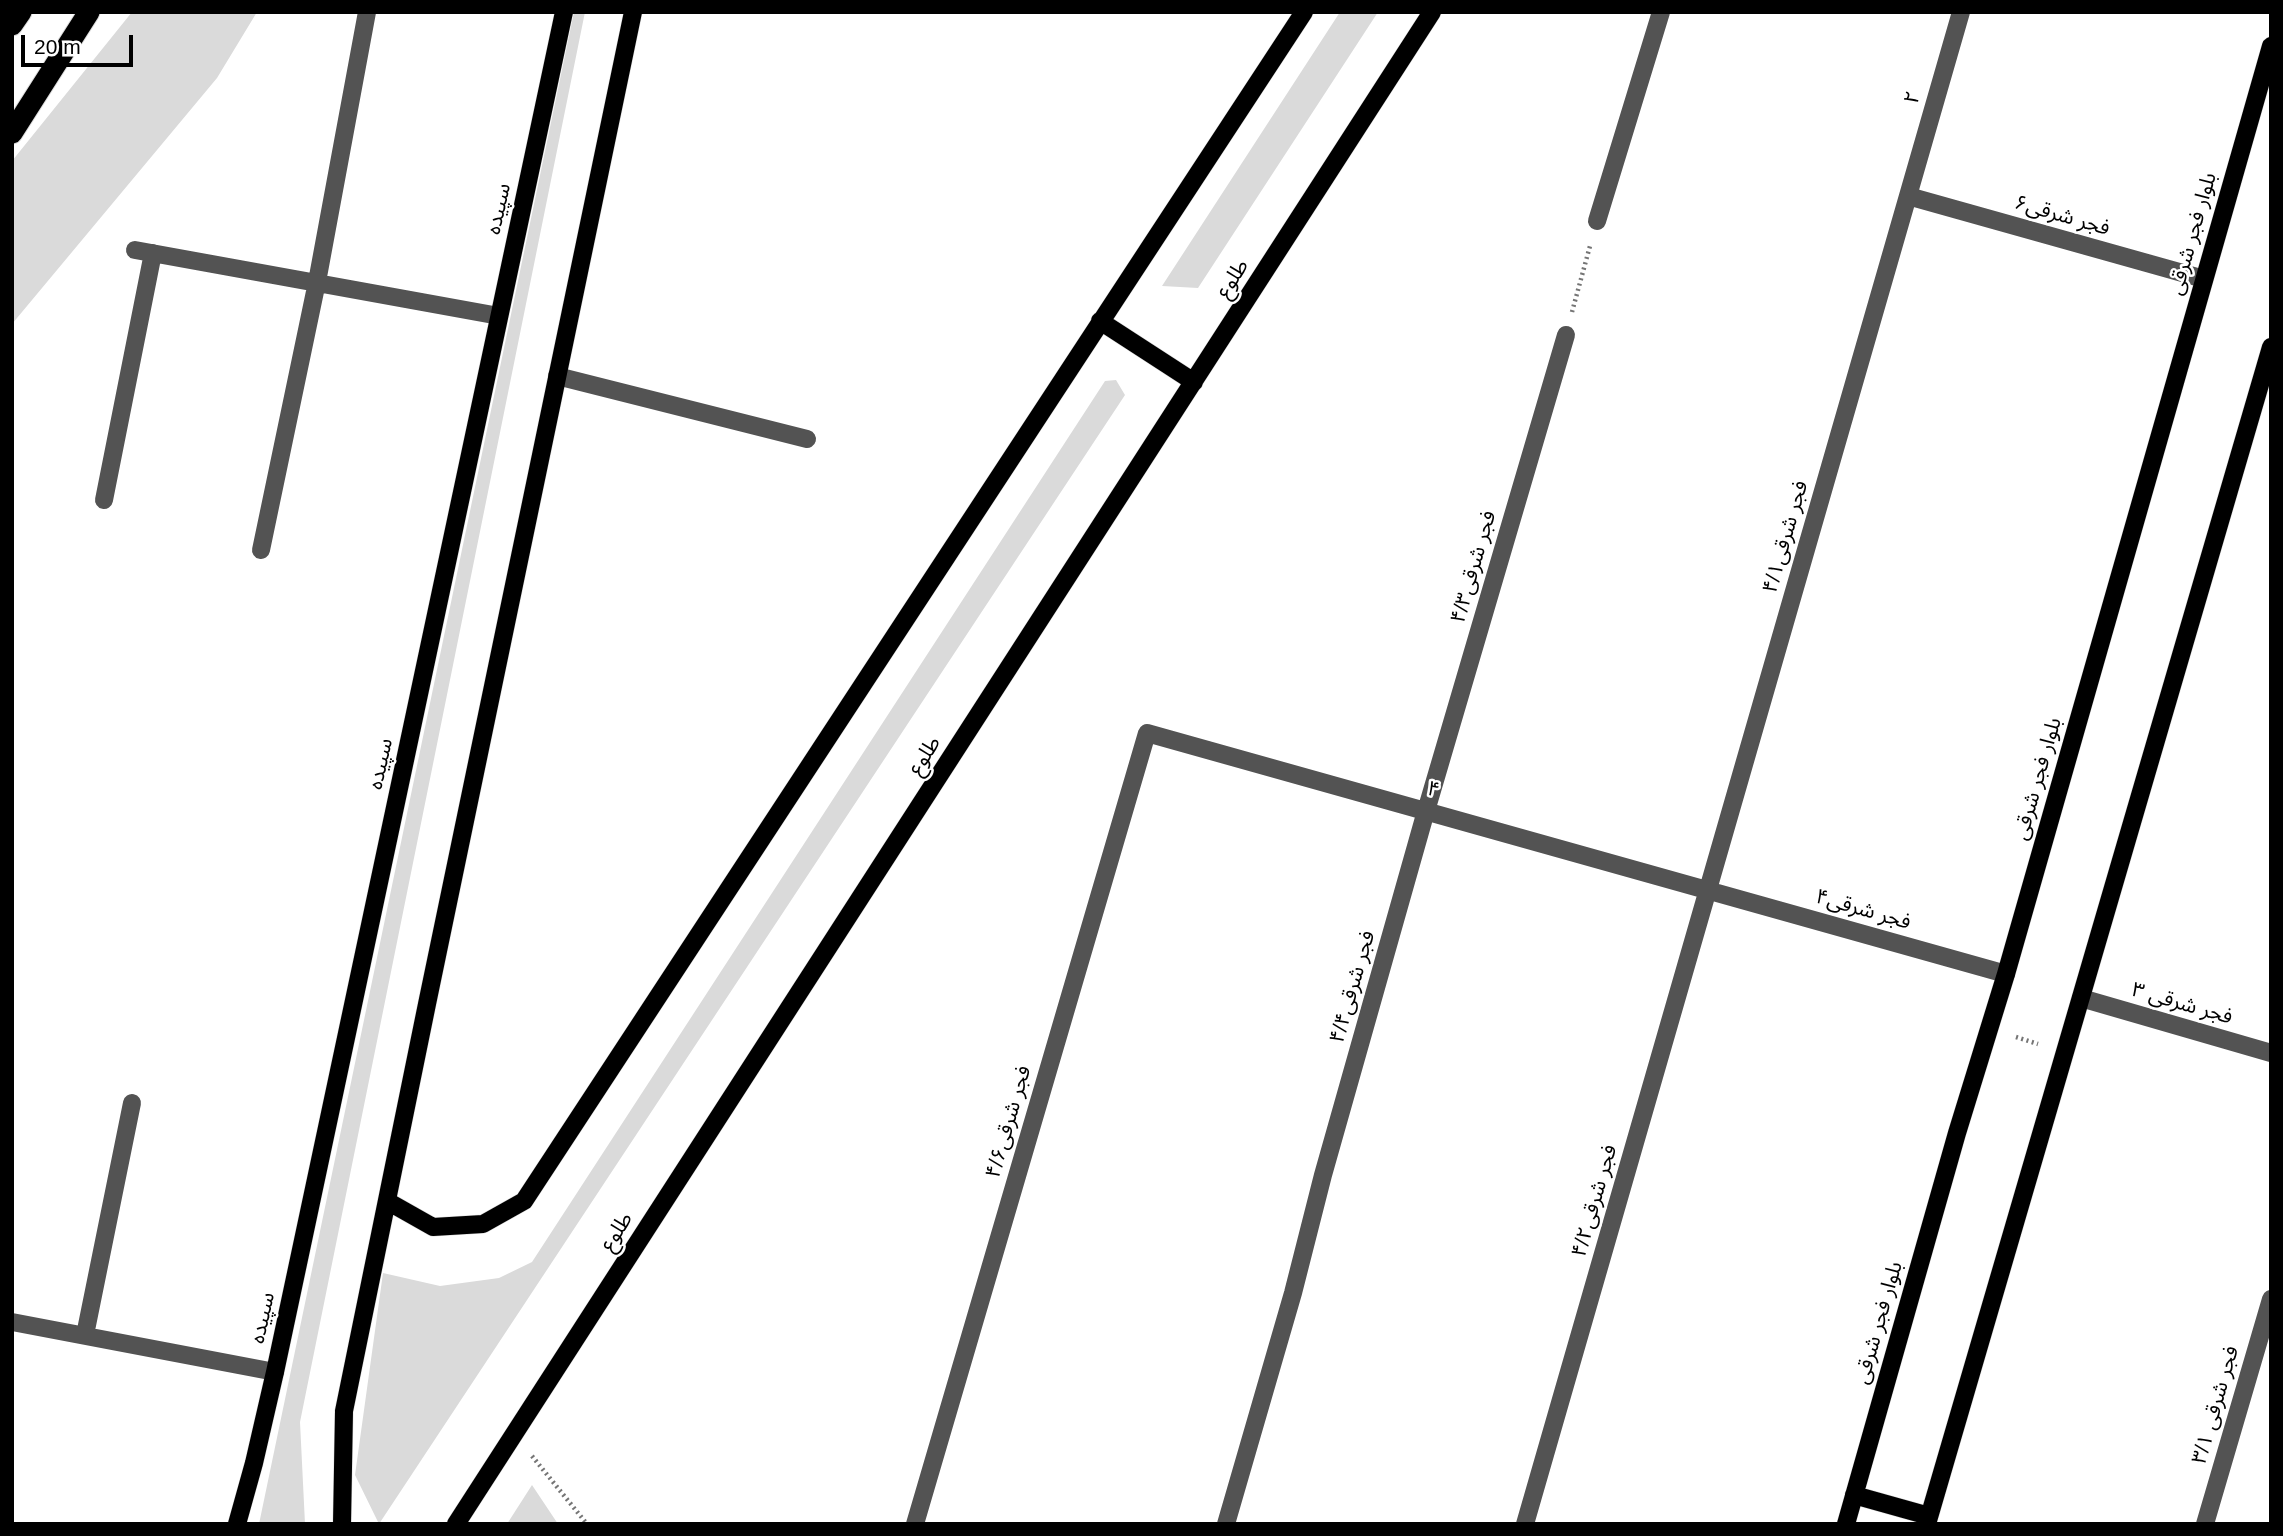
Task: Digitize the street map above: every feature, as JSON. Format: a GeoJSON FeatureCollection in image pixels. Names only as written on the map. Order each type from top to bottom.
{"type":"FeatureCollection","features":[{"type":"Feature","properties":{"kind":"highway"},"geometry":{"type":"LineString","coordinates":[[12,25],[21,12]]}},
{"type":"Feature","properties":{"kind":"highway"},"geometry":{"type":"LineString","coordinates":[[12,133],[86,17]]}},
{"type":"Feature","properties":{"kind":"main road","name":"سپیده"},"geometry":{"type":"LineString","coordinates":[[237,1524],[275,1372],[564,12]]}},
{"type":"Feature","properties":{"kind":"main road"},"geometry":{"type":"LineString","coordinates":[[342,1524],[344,1411],[633,12]]}},
{"type":"Feature","properties":{"kind":"main road"},"geometry":{"type":"LineString","coordinates":[[387,1201],[433,1227],[483,1224],[524,1201],[1304,12]]}},
{"type":"Feature","properties":{"kind":"main road","name":"طلوع"},"geometry":{"type":"LineString","coordinates":[[456,1524],[1432,12]]}},
{"type":"Feature","properties":{"kind":"main road","name":"بلوار فجر شرقی"},"geometry":{"type":"LineString","coordinates":[[1846,1524],[1956,1133],[2007,974],[2271,46]]}},
{"type":"Feature","properties":{"kind":"main road"},"geometry":{"type":"LineString","coordinates":[[1100,321],[1194,382]]}},
{"type":"Feature","properties":{"kind":"main road"},"geometry":{"type":"LineString","coordinates":[[1854,1495],[1928,1520],[2271,347]]}},
{"type":"Feature","properties":{"kind":"street"},"geometry":{"type":"LineString","coordinates":[[261,550],[317,282],[367,12]]}},
{"type":"Feature","properties":{"kind":"street"},"geometry":{"type":"LineString","coordinates":[[1597,221],[1661,12]]}},
{"type":"Feature","properties":{"kind":"street","name":"۲"},"geometry":{"type":"LineString","coordinates":[[1908,196],[1961,12]]}},
{"type":"Feature","properties":{"kind":"street","name":"فجر شرقی۶"},"geometry":{"type":"LineString","coordinates":[[1908,196],[2204,279]]}},
{"type":"Feature","properties":{"kind":"street","name":"فجر شرقی۴/۱"},"geometry":{"type":"LineString","coordinates":[[1708,890],[1908,196]]}},
{"type":"Feature","properties":{"kind":"street"},"geometry":{"type":"LineString","coordinates":[[104,500],[144,252],[499,316]]}},
{"type":"Feature","properties":{"kind":"street","name":"فجر شرقی۴/۳"},"geometry":{"type":"LineString","coordinates":[[1426,811],[1566,335]]}},
{"type":"Feature","properties":{"kind":"street"},"geometry":{"type":"LineString","coordinates":[[557,376],[807,439]]}},
{"type":"Feature","properties":{"kind":"street","name":"۴"},"geometry":{"type":"LineString","coordinates":[[1147,733],[1708,890]]}},
{"type":"Feature","properties":{"kind":"street","name":"فجر شرقی۴/۶"},"geometry":{"type":"LineString","coordinates":[[915,1524],[1147,733]]}},
{"type":"Feature","properties":{"kind":"street","name":"فجر شرقی۴/۴"},"geometry":{"type":"LineString","coordinates":[[1226,1524],[1293,1293],[1323,1175],[1426,811]]}},
{"type":"Feature","properties":{"kind":"street","name":"فجر شرقی۴"},"geometry":{"type":"LineString","coordinates":[[1708,890],[2007,974]]}},
{"type":"Feature","properties":{"kind":"street","name":"فجر شرقی۴/۲"},"geometry":{"type":"LineString","coordinates":[[1525,1524],[1708,890]]}},
{"type":"Feature","properties":{"kind":"street","name":"۳ فجر شرقی"},"geometry":{"type":"LineString","coordinates":[[2081,998],[2271,1053]]}},
{"type":"Feature","properties":{"kind":"street"},"geometry":{"type":"LineString","coordinates":[[85,1335],[132,1102]]}},
{"type":"Feature","properties":{"kind":"street","name":"۳/۱ فجر شرقی"},"geometry":{"type":"LineString","coordinates":[[2205,1524],[2271,1299]]}},
{"type":"Feature","properties":{"kind":"street"},"geometry":{"type":"LineString","coordinates":[[12,1322],[275,1372]]}},
{"type":"Feature","properties":{"kind":"path"},"geometry":{"type":"LineString","coordinates":[[1566,335],[1597,221]]}},
{"type":"Feature","properties":{"kind":"path"},"geometry":{"type":"LineString","coordinates":[[1991,1028],[2065,1053]]}},
{"type":"Feature","properties":{"kind":"path"},"geometry":{"type":"LineString","coordinates":[[514,1434],[587,1524]]}},
{"type":"Feature","properties":{"kind":"shaded area"},"geometry":{"type":"Polygon","coordinates":[[[132,12],[257,12],[217,78],[12,324],[12,161],[132,12]]]}},
{"type":"Feature","properties":{"kind":"shaded area"},"geometry":{"type":"Polygon","coordinates":[[[574,12],[585,12],[300,1422],[305,1524],[259,1524],[574,12]]]}},
{"type":"Feature","properties":{"kind":"shaded area"},"geometry":{"type":"Polygon","coordinates":[[[1340,12],[1378,12],[1198,288],[1162,286],[1340,12]]]}},
{"type":"Feature","properties":{"kind":"shaded area"},"geometry":{"type":"Polygon","coordinates":[[[1116,380],[1125,395],[379,1524],[355,1475],[383,1273],[440,1286],[499,1278],[532,1262],[1105,381],[1116,380]]]}},
{"type":"Feature","properties":{"kind":"shaded area"},"geometry":{"type":"Polygon","coordinates":[[[532,1485],[558,1524],[507,1524],[532,1485]]]}}]}
